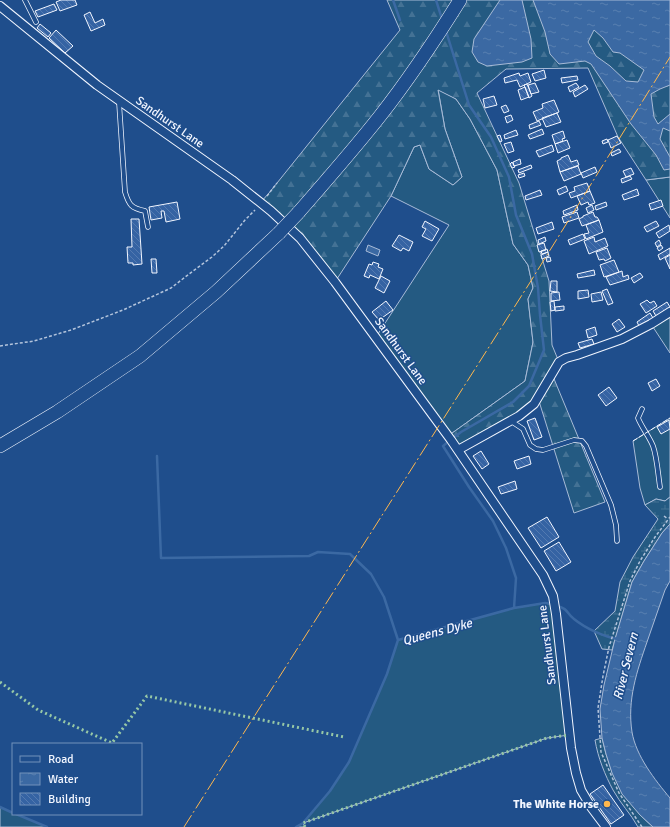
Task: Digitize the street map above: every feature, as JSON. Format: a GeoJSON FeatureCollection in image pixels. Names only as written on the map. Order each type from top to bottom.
{"type":"FeatureCollection","features":[{"type":"Feature","properties":{"kind":"highway"},"geometry":{"type":"LineString","coordinates":[[0,446],[58,412],[140,356],[216,292],[279,233],[298,213],[381,115],[425,54],[460,0]]}},
{"type":"Feature","properties":{"kind":"street","name":"Sandhurst Lane"},"geometry":{"type":"LineString","coordinates":[[0,6],[73,66],[119,101],[232,180],[271,211],[300,238],[340,288],[458,450],[543,575],[553,596],[569,735],[576,773],[581,790],[591,807],[606,827]]}},
{"type":"Feature","properties":{"kind":"street"},"geometry":{"type":"LineString","coordinates":[[458,450],[511,421],[534,404],[559,362],[566,358],[622,340],[670,312]]}},
{"type":"Feature","properties":{"kind":"lane"},"geometry":{"type":"LineString","coordinates":[[25,0],[36,22]]}},
{"type":"Feature","properties":{"kind":"lane"},"geometry":{"type":"LineString","coordinates":[[119,101],[125,192],[128,203],[137,209],[145,211],[148,227]]}},
{"type":"Feature","properties":{"kind":"lane"},"geometry":{"type":"LineString","coordinates":[[642,409],[638,418],[654,448],[660,487]]}},
{"type":"Feature","properties":{"kind":"lane"},"geometry":{"type":"LineString","coordinates":[[511,421],[523,429],[530,445],[536,449],[543,450],[574,440],[582,441],[586,446],[611,505],[616,525],[617,541]]}},
{"type":"Feature","properties":{"kind":"path"},"geometry":{"type":"LineString","coordinates":[[269,193],[277,183]]}},
{"type":"Feature","properties":{"kind":"path"},"geometry":{"type":"LineString","coordinates":[[0,346],[34,342],[71,330],[123,310],[170,288],[212,258],[260,203]]}},
{"type":"Feature","properties":{"kind":"path"},"geometry":{"type":"LineString","coordinates":[[642,827],[619,793],[601,752],[598,708],[602,676],[609,647],[630,581],[655,537],[666,524],[669,518],[664,516]]}},
{"type":"Feature","properties":{"kind":"green space"},"geometry":{"type":"Polygon","coordinates":[[[387,0],[670,0],[670,177],[646,180],[618,137],[588,68],[506,69],[477,93],[519,183],[549,281],[552,345],[559,362],[552,374],[605,502],[574,513],[538,398],[534,404],[458,450],[448,436],[525,381],[533,342],[528,299],[533,288],[528,265],[513,244],[497,170],[470,119],[456,99],[438,90],[445,129],[462,177],[453,185],[429,169],[420,145],[414,147],[391,196],[335,282],[300,238],[260,203],[400,30],[387,0]]]}},
{"type":"Feature","properties":{"kind":"green space"},"geometry":{"type":"Polygon","coordinates":[[[438,89],[456,99],[470,119],[497,170],[513,244],[528,265],[533,288],[528,299],[533,342],[525,381],[448,436],[376,337],[449,225],[391,196],[414,147],[420,145],[429,169],[453,185],[462,177],[445,129],[438,89]]]}},
{"type":"Feature","properties":{"kind":"green space"},"geometry":{"type":"Polygon","coordinates":[[[670,177],[670,218],[646,180],[670,177]]]}},
{"type":"Feature","properties":{"kind":"green space"},"geometry":{"type":"Polygon","coordinates":[[[670,312],[670,353],[651,324],[670,312]]]}},
{"type":"Feature","properties":{"kind":"green space"},"geometry":{"type":"Polygon","coordinates":[[[670,418],[670,497],[665,501],[656,499],[645,505],[640,488],[633,441],[670,418]]]}},
{"type":"Feature","properties":{"kind":"green space"},"geometry":{"type":"Polygon","coordinates":[[[670,497],[670,524],[662,533],[632,582],[612,650],[602,649],[594,631],[615,611],[620,582],[633,557],[658,519],[645,505],[656,499],[665,501],[670,497]]]}},
{"type":"Feature","properties":{"kind":"green space"},"geometry":{"type":"Polygon","coordinates":[[[545,603],[554,605],[569,735],[547,738],[303,823],[330,791],[349,762],[387,674],[398,640],[514,608],[545,603]]]}},
{"type":"Feature","properties":{"kind":"green space"},"geometry":{"type":"Polygon","coordinates":[[[602,738],[612,772],[640,815],[653,827],[638,827],[613,790],[602,766],[596,747],[595,740],[602,738]]]}},
{"type":"Feature","properties":{"kind":"green space"},"geometry":{"type":"Polygon","coordinates":[[[0,807],[12,813],[12,815],[18,815],[47,827],[0,827],[0,807]]]}},
{"type":"Feature","properties":{"kind":"green space"},"geometry":{"type":"Polygon","coordinates":[[[303,823],[305,827],[296,827],[303,823]]]}},
{"type":"Feature","properties":{"kind":"water"},"geometry":{"type":"Polygon","coordinates":[[[500,0],[522,0],[531,39],[532,58],[522,62],[487,66],[478,62],[472,52],[474,39],[500,0]]]}},
{"type":"Feature","properties":{"kind":"water"},"geometry":{"type":"Polygon","coordinates":[[[533,0],[670,0],[670,85],[651,94],[654,117],[658,124],[670,114],[670,131],[663,128],[660,139],[670,157],[670,169],[664,170],[656,155],[631,124],[591,64],[585,61],[559,64],[550,54],[545,32],[533,0]],[[594,30],[588,42],[596,56],[610,66],[626,81],[638,82],[644,70],[620,53],[613,52],[603,38],[594,30]]]}},
{"type":"Feature","properties":{"kind":"water"},"geometry":{"type":"Polygon","coordinates":[[[368,245],[380,250],[378,256],[366,251],[368,245]]]}},
{"type":"Feature","properties":{"kind":"water","name":"River Severn"},"geometry":{"type":"Polygon","coordinates":[[[670,524],[670,581],[665,590],[640,664],[634,686],[631,709],[634,741],[652,776],[670,798],[670,827],[653,827],[640,815],[622,794],[612,773],[602,738],[600,709],[615,639],[632,582],[662,533],[670,524]]]}},
{"type":"Feature","properties":{"kind":"building"},"geometry":{"type":"Polygon","coordinates":[[[61,0],[75,0],[77,5],[60,11],[56,2],[61,0]]]}},
{"type":"Feature","properties":{"kind":"building"},"geometry":{"type":"Polygon","coordinates":[[[54,4],[57,10],[38,17],[35,11],[54,4]]]}},
{"type":"Feature","properties":{"kind":"building"},"geometry":{"type":"Polygon","coordinates":[[[90,12],[95,23],[103,19],[105,25],[91,31],[84,15],[90,12]]]}},
{"type":"Feature","properties":{"kind":"building"},"geometry":{"type":"Polygon","coordinates":[[[40,24],[51,33],[48,37],[37,28],[40,24]]]}},
{"type":"Feature","properties":{"kind":"building"},"geometry":{"type":"Polygon","coordinates":[[[56,30],[73,46],[65,53],[49,38],[56,30]]]}},
{"type":"Feature","properties":{"kind":"building"},"geometry":{"type":"Polygon","coordinates":[[[544,70],[546,78],[535,81],[532,74],[544,70]]]}},
{"type":"Feature","properties":{"kind":"building"},"geometry":{"type":"Polygon","coordinates":[[[519,73],[520,76],[528,73],[531,82],[520,87],[517,80],[505,83],[504,78],[519,73]]]}},
{"type":"Feature","properties":{"kind":"building"},"geometry":{"type":"Polygon","coordinates":[[[577,76],[578,80],[562,83],[561,78],[577,76]]]}},
{"type":"Feature","properties":{"kind":"building"},"geometry":{"type":"Polygon","coordinates":[[[535,83],[539,92],[531,94],[528,85],[535,83]]]}},
{"type":"Feature","properties":{"kind":"building"},"geometry":{"type":"Polygon","coordinates":[[[576,83],[579,87],[570,92],[568,87],[576,83]]]}},
{"type":"Feature","properties":{"kind":"building"},"geometry":{"type":"Polygon","coordinates":[[[527,84],[532,96],[529,98],[524,85],[527,84]]]}},
{"type":"Feature","properties":{"kind":"building"},"geometry":{"type":"Polygon","coordinates":[[[585,85],[588,89],[575,97],[573,92],[585,85]]]}},
{"type":"Feature","properties":{"kind":"building"},"geometry":{"type":"Polygon","coordinates":[[[525,87],[529,97],[521,100],[518,90],[525,87]]]}},
{"type":"Feature","properties":{"kind":"building"},"geometry":{"type":"Polygon","coordinates":[[[494,96],[497,105],[485,108],[483,99],[494,96]]]}},
{"type":"Feature","properties":{"kind":"building"},"geometry":{"type":"Polygon","coordinates":[[[554,100],[559,112],[537,121],[533,112],[543,108],[542,104],[554,100]]]}},
{"type":"Feature","properties":{"kind":"building"},"geometry":{"type":"Polygon","coordinates":[[[506,105],[509,111],[504,113],[501,107],[506,105]]]}},
{"type":"Feature","properties":{"kind":"building"},"geometry":{"type":"Polygon","coordinates":[[[557,113],[561,122],[546,127],[542,118],[557,113]]]}},
{"type":"Feature","properties":{"kind":"building"},"geometry":{"type":"Polygon","coordinates":[[[511,115],[513,120],[507,123],[505,117],[511,115]]]}},
{"type":"Feature","properties":{"kind":"building"},"geometry":{"type":"Polygon","coordinates":[[[539,121],[541,125],[530,129],[529,125],[539,121]]]}},
{"type":"Feature","properties":{"kind":"building"},"geometry":{"type":"Polygon","coordinates":[[[542,129],[544,134],[530,139],[528,135],[542,129]]]}},
{"type":"Feature","properties":{"kind":"building"},"geometry":{"type":"Polygon","coordinates":[[[516,130],[518,135],[505,139],[504,135],[516,130]]]}},
{"type":"Feature","properties":{"kind":"building"},"geometry":{"type":"Polygon","coordinates":[[[563,131],[565,138],[562,139],[563,141],[555,144],[552,135],[563,131]]]}},
{"type":"Feature","properties":{"kind":"building"},"geometry":{"type":"Polygon","coordinates":[[[500,135],[502,141],[500,142],[497,136],[500,135]]]}},
{"type":"Feature","properties":{"kind":"building"},"geometry":{"type":"Polygon","coordinates":[[[617,136],[621,143],[611,148],[608,140],[617,136]]]}},
{"type":"Feature","properties":{"kind":"building"},"geometry":{"type":"Polygon","coordinates":[[[607,139],[608,142],[603,144],[602,141],[607,139]]]}},
{"type":"Feature","properties":{"kind":"building"},"geometry":{"type":"Polygon","coordinates":[[[567,140],[570,148],[558,153],[555,144],[567,140]]]}},
{"type":"Feature","properties":{"kind":"building"},"geometry":{"type":"Polygon","coordinates":[[[511,142],[514,151],[508,153],[504,144],[511,142]]]}},
{"type":"Feature","properties":{"kind":"building"},"geometry":{"type":"Polygon","coordinates":[[[552,145],[554,151],[539,157],[536,151],[552,145]]]}},
{"type":"Feature","properties":{"kind":"building"},"geometry":{"type":"Polygon","coordinates":[[[619,149],[621,152],[612,156],[611,153],[619,149]]]}},
{"type":"Feature","properties":{"kind":"building"},"geometry":{"type":"Polygon","coordinates":[[[568,155],[571,162],[577,160],[579,165],[560,172],[557,161],[568,155]]]}},
{"type":"Feature","properties":{"kind":"building"},"geometry":{"type":"Polygon","coordinates":[[[520,159],[521,164],[514,166],[513,162],[520,159]]]}},
{"type":"Feature","properties":{"kind":"building"},"geometry":{"type":"Polygon","coordinates":[[[512,162],[515,167],[512,168],[510,164],[512,162]]]}},
{"type":"Feature","properties":{"kind":"building"},"geometry":{"type":"Polygon","coordinates":[[[531,165],[532,168],[519,173],[518,170],[531,165]]]}},
{"type":"Feature","properties":{"kind":"building"},"geometry":{"type":"Polygon","coordinates":[[[578,166],[581,174],[564,181],[560,172],[578,166]]]}},
{"type":"Feature","properties":{"kind":"building"},"geometry":{"type":"Polygon","coordinates":[[[595,167],[597,172],[583,178],[581,173],[595,167]]]}},
{"type":"Feature","properties":{"kind":"building"},"geometry":{"type":"Polygon","coordinates":[[[631,168],[634,174],[626,177],[623,171],[631,168]]]}},
{"type":"Feature","properties":{"kind":"building"},"geometry":{"type":"Polygon","coordinates":[[[524,173],[525,176],[519,178],[518,175],[524,173]]]}},
{"type":"Feature","properties":{"kind":"building"},"geometry":{"type":"Polygon","coordinates":[[[630,176],[632,179],[622,183],[621,179],[630,176]]]}},
{"type":"Feature","properties":{"kind":"building"},"geometry":{"type":"Polygon","coordinates":[[[587,183],[590,191],[571,198],[569,193],[575,191],[574,187],[587,183]]]}},
{"type":"Feature","properties":{"kind":"building"},"geometry":{"type":"Polygon","coordinates":[[[566,186],[568,191],[559,195],[557,190],[566,186]]]}},
{"type":"Feature","properties":{"kind":"building"},"geometry":{"type":"Polygon","coordinates":[[[637,189],[639,195],[624,200],[622,195],[637,189]]]}},
{"type":"Feature","properties":{"kind":"building"},"geometry":{"type":"Polygon","coordinates":[[[540,190],[542,195],[526,200],[525,196],[540,190]]]}},
{"type":"Feature","properties":{"kind":"building"},"geometry":{"type":"Polygon","coordinates":[[[590,191],[595,203],[589,205],[588,202],[581,205],[577,196],[590,191]]]}},
{"type":"Feature","properties":{"kind":"building"},"geometry":{"type":"Polygon","coordinates":[[[661,200],[663,206],[651,210],[649,204],[661,200]]]}},
{"type":"Feature","properties":{"kind":"building"},"geometry":{"type":"Polygon","coordinates":[[[177,202],[180,219],[166,222],[164,211],[161,211],[162,218],[151,220],[149,207],[177,202]]]}},
{"type":"Feature","properties":{"kind":"building"},"geometry":{"type":"Polygon","coordinates":[[[606,202],[607,206],[596,210],[595,206],[606,202]]]}},
{"type":"Feature","properties":{"kind":"building"},"geometry":{"type":"Polygon","coordinates":[[[577,205],[578,210],[564,215],[563,211],[577,205]]]}},
{"type":"Feature","properties":{"kind":"building"},"geometry":{"type":"Polygon","coordinates":[[[592,205],[594,210],[588,213],[586,208],[592,205]]]}},
{"type":"Feature","properties":{"kind":"building"},"geometry":{"type":"Polygon","coordinates":[[[577,212],[579,218],[564,223],[562,217],[577,212]]]}},
{"type":"Feature","properties":{"kind":"building"},"geometry":{"type":"Polygon","coordinates":[[[593,212],[595,217],[599,220],[582,226],[579,219],[593,212]]]}},
{"type":"Feature","properties":{"kind":"building"},"geometry":{"type":"Polygon","coordinates":[[[131,219],[139,219],[142,264],[133,265],[133,263],[128,263],[127,247],[132,247],[131,219]]]}},
{"type":"Feature","properties":{"kind":"building"},"geometry":{"type":"Polygon","coordinates":[[[599,220],[603,232],[586,239],[584,234],[589,233],[586,225],[599,220]]]}},
{"type":"Feature","properties":{"kind":"building"},"geometry":{"type":"Polygon","coordinates":[[[425,221],[439,229],[432,241],[422,236],[426,229],[422,227],[425,221]]]}},
{"type":"Feature","properties":{"kind":"building"},"geometry":{"type":"Polygon","coordinates":[[[656,221],[659,226],[647,232],[644,227],[656,221]]]}},
{"type":"Feature","properties":{"kind":"building"},"geometry":{"type":"Polygon","coordinates":[[[552,222],[554,229],[538,234],[536,228],[552,222]]]}},
{"type":"Feature","properties":{"kind":"building"},"geometry":{"type":"Polygon","coordinates":[[[669,225],[670,231],[659,238],[656,233],[669,225]]]}},
{"type":"Feature","properties":{"kind":"building"},"geometry":{"type":"Polygon","coordinates":[[[583,234],[585,239],[570,245],[568,240],[583,234]]]}},
{"type":"Feature","properties":{"kind":"building"},"geometry":{"type":"Polygon","coordinates":[[[399,235],[413,242],[409,251],[403,248],[401,251],[392,246],[399,235]]]}},
{"type":"Feature","properties":{"kind":"building"},"geometry":{"type":"Polygon","coordinates":[[[545,237],[546,241],[539,244],[538,240],[545,237]]]}},
{"type":"Feature","properties":{"kind":"building"},"geometry":{"type":"Polygon","coordinates":[[[594,237],[595,242],[605,238],[608,246],[589,254],[584,241],[594,237]]]}},
{"type":"Feature","properties":{"kind":"building"},"geometry":{"type":"Polygon","coordinates":[[[659,240],[661,244],[657,247],[655,243],[659,240]]]}},
{"type":"Feature","properties":{"kind":"building"},"geometry":{"type":"Polygon","coordinates":[[[544,243],[546,250],[539,252],[537,245],[544,243]]]}},
{"type":"Feature","properties":{"kind":"building"},"geometry":{"type":"Polygon","coordinates":[[[661,245],[663,248],[659,251],[657,248],[661,245]]]}},
{"type":"Feature","properties":{"kind":"building"},"geometry":{"type":"Polygon","coordinates":[[[607,248],[611,258],[605,261],[604,259],[599,260],[596,252],[607,248]]]}},
{"type":"Feature","properties":{"kind":"building"},"geometry":{"type":"Polygon","coordinates":[[[670,248],[670,254],[660,260],[658,255],[670,248]]]}},
{"type":"Feature","properties":{"kind":"building"},"geometry":{"type":"Polygon","coordinates":[[[547,249],[548,252],[542,254],[541,251],[547,249]]]}},
{"type":"Feature","properties":{"kind":"building"},"geometry":{"type":"Polygon","coordinates":[[[548,252],[549,256],[542,259],[541,255],[548,252]]]}},
{"type":"Feature","properties":{"kind":"building"},"geometry":{"type":"Polygon","coordinates":[[[670,255],[670,269],[665,258],[670,255]]]}},
{"type":"Feature","properties":{"kind":"building"},"geometry":{"type":"Polygon","coordinates":[[[550,257],[551,261],[547,262],[546,258],[550,257]]]}},
{"type":"Feature","properties":{"kind":"building"},"geometry":{"type":"Polygon","coordinates":[[[151,259],[156,259],[157,273],[152,273],[151,259]]]}},
{"type":"Feature","properties":{"kind":"building"},"geometry":{"type":"Polygon","coordinates":[[[614,260],[619,272],[604,277],[600,265],[614,260]]]}},
{"type":"Feature","properties":{"kind":"building"},"geometry":{"type":"Polygon","coordinates":[[[373,262],[379,264],[378,267],[383,269],[379,279],[370,275],[369,278],[364,276],[369,264],[372,265],[373,262]]]}},
{"type":"Feature","properties":{"kind":"building"},"geometry":{"type":"Polygon","coordinates":[[[594,270],[595,275],[578,278],[577,274],[594,270]]]}},
{"type":"Feature","properties":{"kind":"building"},"geometry":{"type":"Polygon","coordinates":[[[622,271],[623,277],[628,275],[629,279],[610,285],[606,277],[622,271]]]}},
{"type":"Feature","properties":{"kind":"building"},"geometry":{"type":"Polygon","coordinates":[[[640,273],[643,277],[634,283],[631,278],[640,273]]]}},
{"type":"Feature","properties":{"kind":"building"},"geometry":{"type":"Polygon","coordinates":[[[381,276],[390,281],[384,293],[375,288],[381,276]]]}},
{"type":"Feature","properties":{"kind":"building"},"geometry":{"type":"Polygon","coordinates":[[[551,281],[557,281],[557,292],[550,291],[551,281]]]}},
{"type":"Feature","properties":{"kind":"building"},"geometry":{"type":"Polygon","coordinates":[[[607,289],[613,303],[608,305],[602,291],[607,289]]]}},
{"type":"Feature","properties":{"kind":"building"},"geometry":{"type":"Polygon","coordinates":[[[588,290],[589,297],[578,299],[578,291],[588,290]]]}},
{"type":"Feature","properties":{"kind":"building"},"geometry":{"type":"Polygon","coordinates":[[[559,292],[560,300],[551,301],[551,293],[559,292]]]}},
{"type":"Feature","properties":{"kind":"building"},"geometry":{"type":"Polygon","coordinates":[[[601,292],[603,300],[592,302],[591,294],[601,292]]]}},
{"type":"Feature","properties":{"kind":"building"},"geometry":{"type":"Polygon","coordinates":[[[647,300],[650,303],[654,301],[657,306],[646,313],[640,304],[647,300]]]}},
{"type":"Feature","properties":{"kind":"building"},"geometry":{"type":"Polygon","coordinates":[[[386,301],[393,310],[379,320],[372,312],[386,301]]]}},
{"type":"Feature","properties":{"kind":"building"},"geometry":{"type":"Polygon","coordinates":[[[554,301],[555,310],[551,311],[550,302],[554,301]]]}},
{"type":"Feature","properties":{"kind":"building"},"geometry":{"type":"Polygon","coordinates":[[[667,302],[670,307],[656,316],[653,311],[667,302]]]}},
{"type":"Feature","properties":{"kind":"building"},"geometry":{"type":"Polygon","coordinates":[[[564,306],[564,310],[555,311],[555,307],[564,306]]]}},
{"type":"Feature","properties":{"kind":"building"},"geometry":{"type":"Polygon","coordinates":[[[650,313],[653,318],[639,326],[637,322],[650,313]]]}},
{"type":"Feature","properties":{"kind":"building"},"geometry":{"type":"Polygon","coordinates":[[[619,319],[625,327],[617,332],[612,324],[619,319]]]}},
{"type":"Feature","properties":{"kind":"building"},"geometry":{"type":"Polygon","coordinates":[[[595,327],[597,335],[588,338],[586,330],[595,327]]]}},
{"type":"Feature","properties":{"kind":"building"},"geometry":{"type":"Polygon","coordinates":[[[592,339],[594,344],[580,348],[578,343],[592,339]]]}},
{"type":"Feature","properties":{"kind":"building"},"geometry":{"type":"Polygon","coordinates":[[[656,379],[660,386],[652,391],[648,383],[656,379]]]}},
{"type":"Feature","properties":{"kind":"building"},"geometry":{"type":"Polygon","coordinates":[[[609,387],[617,398],[606,406],[598,395],[609,387]]]}},
{"type":"Feature","properties":{"kind":"building"},"geometry":{"type":"Polygon","coordinates":[[[535,418],[542,437],[534,440],[527,421],[535,418]]]}},
{"type":"Feature","properties":{"kind":"building"},"geometry":{"type":"Polygon","coordinates":[[[669,420],[670,429],[661,434],[657,427],[669,420]]]}},
{"type":"Feature","properties":{"kind":"building"},"geometry":{"type":"Polygon","coordinates":[[[481,451],[489,464],[482,469],[473,456],[481,451]]]}},
{"type":"Feature","properties":{"kind":"building"},"geometry":{"type":"Polygon","coordinates":[[[529,456],[531,464],[517,469],[514,461],[529,456]]]}},
{"type":"Feature","properties":{"kind":"building"},"geometry":{"type":"Polygon","coordinates":[[[515,481],[517,489],[501,494],[498,487],[515,481]]]}},
{"type":"Feature","properties":{"kind":"building"},"geometry":{"type":"Polygon","coordinates":[[[547,517],[559,537],[541,548],[528,528],[547,517]]]}},
{"type":"Feature","properties":{"kind":"building"},"geometry":{"type":"Polygon","coordinates":[[[559,542],[571,562],[556,571],[544,551],[559,542]]]}},
{"type":"Feature","properties":{"kind":"building","name":"The White Horse"},"geometry":{"type":"Polygon","coordinates":[[[603,785],[624,815],[611,824],[590,794],[603,785]]]}},
{"type":"Feature","properties":{"kind":"waterway"},"geometry":{"type":"LineString","coordinates":[[393,0],[400,20]]}},
{"type":"Feature","properties":{"kind":"waterway"},"geometry":{"type":"LineString","coordinates":[[436,0],[442,19]]}},
{"type":"Feature","properties":{"kind":"waterway"},"geometry":{"type":"LineString","coordinates":[[446,31],[469,105],[491,137],[509,177],[516,215],[532,254],[538,288],[544,350],[529,386],[513,402],[461,432],[443,446],[493,521],[506,548],[516,578],[514,608]]}},
{"type":"Feature","properties":{"kind":"waterway"},"geometry":{"type":"LineString","coordinates":[[157,456],[161,558],[309,556],[318,552],[350,554],[371,574],[384,597],[398,640]]}},
{"type":"Feature","properties":{"kind":"waterway","name":"Queens Dyke"},"geometry":{"type":"LineString","coordinates":[[296,827],[303,823],[330,791],[349,762],[387,674],[398,640],[514,608],[545,603],[552,604]]}},
{"type":"Feature","properties":{"kind":"waterway","name":"Queens Dyke"},"geometry":{"type":"LineString","coordinates":[[557,606],[564,608],[571,617],[589,629],[618,639]]}},
{"type":"Feature","properties":{"kind":"waterway","name":"Queens Dyke"},"geometry":{"type":"LineString","coordinates":[[0,807],[12,813]]}},
{"type":"Feature","properties":{"kind":"waterway","name":"Queens Dyke"},"geometry":{"type":"LineString","coordinates":[[18,815],[47,827]]}},
{"type":"Feature","properties":{"kind":"hedge"},"geometry":{"type":"LineString","coordinates":[[0,682],[38,710],[112,743],[147,696],[344,737]]}},
{"type":"Feature","properties":{"kind":"hedge"},"geometry":{"type":"LineString","coordinates":[[305,827],[303,823],[547,738],[569,735]]}},
{"type":"Feature","properties":{"kind":"fence"},"geometry":{"type":"LineString","coordinates":[[633,441],[670,418]]}},
{"type":"Feature","properties":{"kind":"power"},"geometry":{"type":"LineString","coordinates":[[184,827],[529,284],[670,57]]}},
{"type":"Feature","properties":{"kind":"place","name":"The White Horse"},"geometry":{"type":"Point","coordinates":[607,804]}}]}
